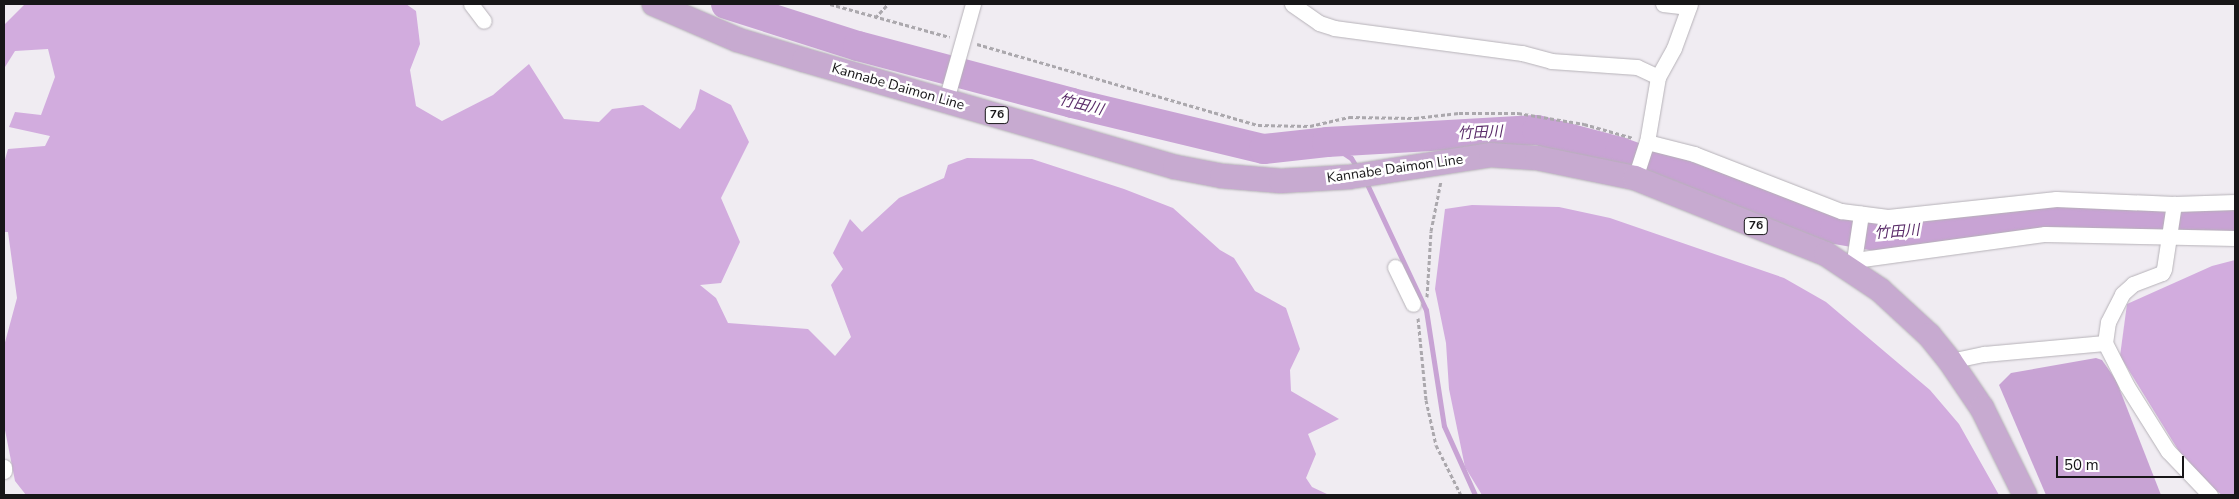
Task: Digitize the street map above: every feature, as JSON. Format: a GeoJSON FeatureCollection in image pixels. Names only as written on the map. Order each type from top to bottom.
{"type":"FeatureCollection","features":[{"type":"Feature","properties":{"kind":"main road","name":"Kannabe Daimon Line"},"geometry":{"type":"LineString","coordinates":[[654,4],[738,40],[947,94],[1175,167],[1222,176],[1281,181],[1349,177],[1491,155],[1537,158],[1636,172],[1826,254],[1855,259],[1950,361],[1982,408],[2024,495]]}},
{"type":"Feature","properties":{"kind":"street"},"geometry":{"type":"LineString","coordinates":[[471,4],[484,21]]}},
{"type":"Feature","properties":{"kind":"street"},"geometry":{"type":"LineString","coordinates":[[947,94],[973,4]]}},
{"type":"Feature","properties":{"kind":"street"},"geometry":{"type":"LineString","coordinates":[[1292,4],[1319,22],[1334,28],[1522,53],[1551,61],[1637,67],[1658,77]]}},
{"type":"Feature","properties":{"kind":"street"},"geometry":{"type":"LineString","coordinates":[[1636,172],[1646,145],[1658,77],[1674,48],[1690,6],[1663,4]]}},
{"type":"Feature","properties":{"kind":"street"},"geometry":{"type":"LineString","coordinates":[[1646,145],[1694,154],[1861,217],[1888,217],[2056,199],[2173,206],[2235,202]]}},
{"type":"Feature","properties":{"kind":"street"},"geometry":{"type":"LineString","coordinates":[[2173,206],[2171,235],[2164,269],[2162,273],[2133,284],[2122,294],[2108,322],[2105,343],[2126,386],[2168,451],[2210,495]]}},
{"type":"Feature","properties":{"kind":"street"},"geometry":{"type":"LineString","coordinates":[[1861,217],[1855,259],[2045,234],[2171,235],[2235,238]]}},
{"type":"Feature","properties":{"kind":"street"},"geometry":{"type":"LineString","coordinates":[[1395,267],[1419,301]]}},
{"type":"Feature","properties":{"kind":"street"},"geometry":{"type":"LineString","coordinates":[[1950,361],[2105,343]]}},
{"type":"Feature","properties":{"kind":"path"},"geometry":{"type":"LineString","coordinates":[[830,4],[1258,125],[1310,126],[1349,117],[1415,118],[1459,113],[1518,113],[1584,124],[1646,145]]}},
{"type":"Feature","properties":{"kind":"path"},"geometry":{"type":"LineString","coordinates":[[876,18],[888,4]]}},
{"type":"Feature","properties":{"kind":"path"},"geometry":{"type":"LineString","coordinates":[[1444,162],[1431,231],[1427,296],[1419,301],[1419,322],[1426,400],[1436,445],[1461,495]]}},
{"type":"Feature","properties":{"kind":"shaded area"},"geometry":{"type":"Polygon","coordinates":[[[25,4],[406,4],[416,11],[420,44],[410,70],[416,106],[442,121],[493,95],[529,64],[564,119],[599,122],[612,109],[643,105],[680,129],[695,109],[700,89],[731,105],[749,142],[721,198],[740,242],[721,283],[700,285],[716,298],[728,323],[808,329],[835,356],[851,337],[831,285],[843,269],[833,253],[850,219],[862,232],[899,198],[944,178],[948,165],[967,158],[1032,159],[1124,189],[1173,208],[1220,250],[1234,258],[1255,291],[1286,308],[1300,349],[1290,370],[1291,391],[1339,419],[1308,434],[1316,454],[1306,478],[1312,487],[1329,495],[26,495],[15,481],[4,425],[4,346],[17,298],[8,232],[4,232],[4,163],[8,149],[45,146],[50,136],[9,127],[15,112],[41,115],[55,77],[48,49],[15,51],[5,67],[4,25],[25,4]]]}},
{"type":"Feature","properties":{"kind":"shaded area"},"geometry":{"type":"Polygon","coordinates":[[[1472,205],[1559,207],[1610,218],[1784,278],[1826,302],[1930,390],[1959,424],[1999,495],[1482,495],[1465,467],[1449,389],[1446,343],[1435,289],[1445,209],[1472,205]]]}},
{"type":"Feature","properties":{"kind":"shaded area"},"geometry":{"type":"Polygon","coordinates":[[[2235,260],[2235,495],[2222,495],[2204,482],[2180,453],[2120,356],[2127,304],[2212,266],[2235,260]]]}},
{"type":"Feature","properties":{"kind":"shaded area"},"geometry":{"type":"Polygon","coordinates":[[[2096,358],[2102,360],[2116,380],[2161,495],[2046,495],[1999,385],[2011,373],[2096,358]]]}},
{"type":"Feature","properties":{"kind":"waterway","name":"竹田川"},"geometry":{"type":"LineString","coordinates":[[726,4],[858,46],[1072,103],[1264,149],[1327,142],[1537,130],[1620,152],[1835,229],[1877,236],[2026,218],[2235,219]]}},
{"type":"Feature","properties":{"kind":"waterway"},"geometry":{"type":"LineString","coordinates":[[1327,142],[1351,158],[1358,169]]}},
{"type":"Feature","properties":{"kind":"waterway"},"geometry":{"type":"LineString","coordinates":[[1366,182],[1426,310],[1444,426],[1475,495]]}}]}
